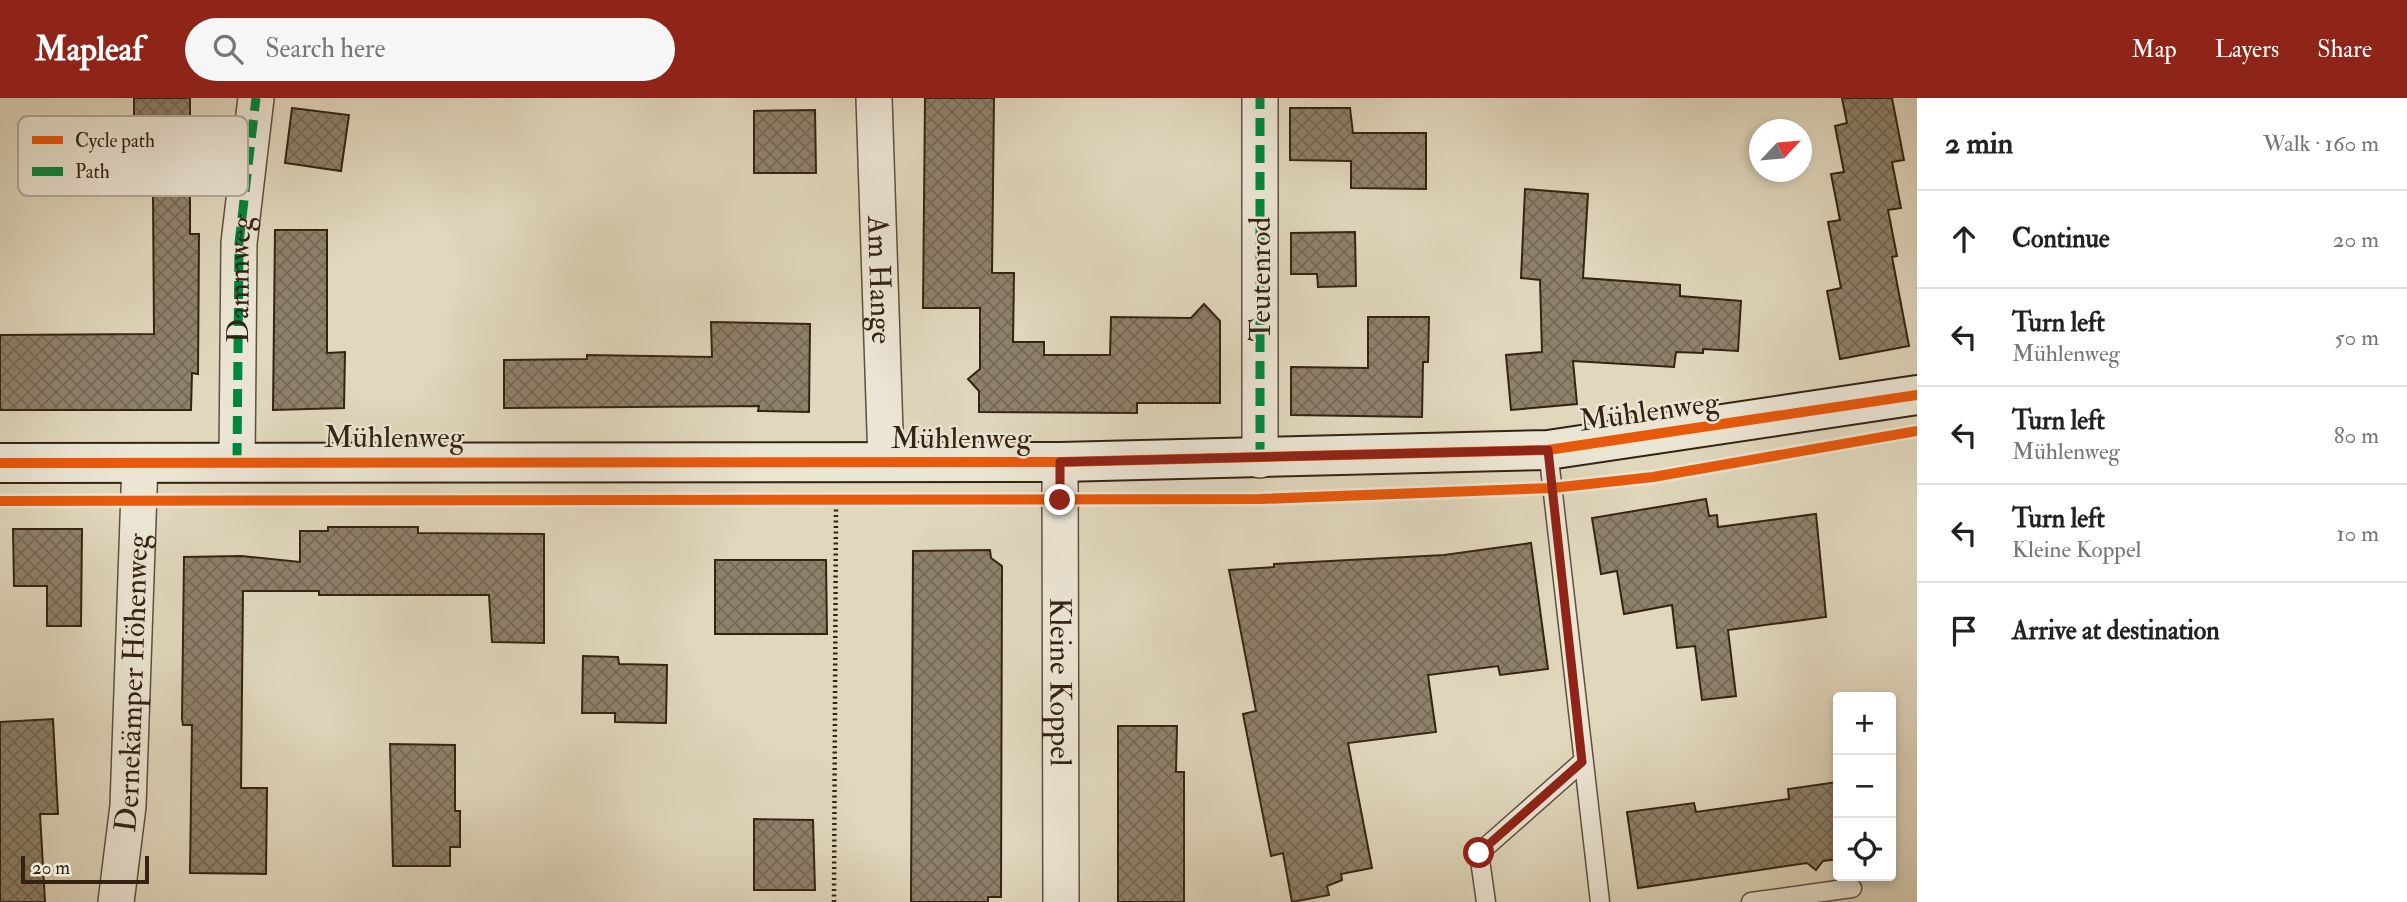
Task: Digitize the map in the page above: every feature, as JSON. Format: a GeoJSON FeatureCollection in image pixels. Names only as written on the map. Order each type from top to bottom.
{"type":"FeatureCollection","features":[{"type":"Feature","properties":{"kind":"street","name":"Dammweg"},"geometry":{"type":"LineString","coordinates":[[248,166],[256,98]]}},
{"type":"Feature","properties":{"kind":"street","name":"Am Hange"},"geometry":{"type":"LineString","coordinates":[[873,98],[886,462]]}},
{"type":"Feature","properties":{"kind":"street","name":"Teutenrod"},"geometry":{"type":"LineString","coordinates":[[1260,98],[1260,460]]}},
{"type":"Feature","properties":{"kind":"street","name":"Dammweg"},"geometry":{"type":"LineString","coordinates":[[237,461],[239,243],[245,196]]}},
{"type":"Feature","properties":{"kind":"street","name":"Mühlenweg"},"geometry":{"type":"LineString","coordinates":[[0,463],[1060,462],[1260,460],[1548,450],[1917,396]]}},
{"type":"Feature","properties":{"kind":"street","name":"Dernekämper Höhenweg"},"geometry":{"type":"LineString","coordinates":[[116,902],[128,806],[140,462]]}},
{"type":"Feature","properties":{"kind":"street","name":"Kleine Koppel"},"geometry":{"type":"LineString","coordinates":[[1060,462],[1061,902]]}},
{"type":"Feature","properties":{"kind":"lane","name":"Mühlenweg"},"geometry":{"type":"LineString","coordinates":[[1548,450],[1600,902]]}},
{"type":"Feature","properties":{"kind":"lane"},"geometry":{"type":"LineString","coordinates":[[1486,902],[1479,853],[1582,762]]}},
{"type":"Feature","properties":{"kind":"lane"},"geometry":{"type":"LineString","coordinates":[[1751,902],[1852,888]]}},
{"type":"Feature","properties":{"kind":"path"},"geometry":{"type":"LineString","coordinates":[[834,902],[837,462]]}},
{"type":"Feature","properties":{"kind":"building"},"geometry":{"type":"Polygon","coordinates":[[[134,98],[190,98],[190,116],[134,116],[134,98]]]}},
{"type":"Feature","properties":{"kind":"building"},"geometry":{"type":"Polygon","coordinates":[[[925,98],[994,98],[992,273],[1014,273],[1013,342],[1044,342],[1044,355],[1110,355],[1111,317],[1191,318],[1204,304],[1220,321],[1220,403],[1137,403],[1137,413],[979,412],[979,391],[968,379],[980,369],[980,308],[923,308],[925,98]]]}},
{"type":"Feature","properties":{"kind":"building"},"geometry":{"type":"Polygon","coordinates":[[[1842,98],[1892,98],[1904,160],[1892,162],[1901,208],[1888,210],[1897,256],[1892,257],[1909,346],[1840,359],[1827,291],[1841,288],[1828,222],[1840,220],[1831,174],[1844,172],[1835,126],[1847,123],[1842,98]]]}},
{"type":"Feature","properties":{"kind":"building"},"geometry":{"type":"Polygon","coordinates":[[[292,108],[349,115],[341,171],[285,163],[292,108]]]}},
{"type":"Feature","properties":{"kind":"building"},"geometry":{"type":"Polygon","coordinates":[[[1290,108],[1350,108],[1353,133],[1426,133],[1426,189],[1351,188],[1351,161],[1290,160],[1290,108]]]}},
{"type":"Feature","properties":{"kind":"building"},"geometry":{"type":"Polygon","coordinates":[[[815,110],[816,173],[754,173],[754,111],[815,110]]]}},
{"type":"Feature","properties":{"kind":"building"},"geometry":{"type":"Polygon","coordinates":[[[1525,189],[1588,194],[1583,278],[1680,285],[1680,296],[1741,301],[1738,351],[1703,349],[1703,353],[1676,352],[1674,367],[1573,361],[1577,404],[1511,410],[1506,355],[1542,352],[1540,280],[1521,278],[1525,189]]]}},
{"type":"Feature","properties":{"kind":"building"},"geometry":{"type":"Polygon","coordinates":[[[153,196],[190,196],[190,234],[199,234],[198,374],[192,373],[191,410],[0,410],[0,335],[154,334],[153,196]]]}},
{"type":"Feature","properties":{"kind":"building"},"geometry":{"type":"Polygon","coordinates":[[[275,230],[327,230],[327,353],[345,352],[344,408],[273,410],[275,230]]]}},
{"type":"Feature","properties":{"kind":"building"},"geometry":{"type":"Polygon","coordinates":[[[1355,232],[1356,286],[1318,287],[1317,274],[1291,274],[1291,233],[1355,232]]]}},
{"type":"Feature","properties":{"kind":"building"},"geometry":{"type":"Polygon","coordinates":[[[1368,317],[1429,317],[1428,362],[1423,362],[1422,417],[1291,415],[1291,367],[1368,368],[1368,317]]]}},
{"type":"Feature","properties":{"kind":"building"},"geometry":{"type":"Polygon","coordinates":[[[711,322],[810,324],[809,412],[758,411],[759,406],[504,408],[504,360],[587,359],[587,355],[712,357],[711,322]]]}},
{"type":"Feature","properties":{"kind":"building"},"geometry":{"type":"Polygon","coordinates":[[[1706,499],[1709,516],[1717,515],[1718,527],[1816,514],[1826,617],[1728,630],[1736,696],[1702,700],[1695,646],[1677,648],[1672,605],[1624,614],[1617,571],[1601,574],[1592,518],[1706,499]]]}},
{"type":"Feature","properties":{"kind":"building"},"geometry":{"type":"Polygon","coordinates":[[[328,527],[418,527],[418,533],[544,534],[544,643],[492,642],[489,595],[319,595],[319,591],[243,591],[241,788],[267,788],[266,874],[190,873],[192,725],[183,725],[182,719],[184,557],[241,556],[300,562],[300,531],[328,531],[328,527]]]}},
{"type":"Feature","properties":{"kind":"building"},"geometry":{"type":"Polygon","coordinates":[[[13,529],[82,529],[81,626],[47,626],[47,586],[14,586],[13,529]]]}},
{"type":"Feature","properties":{"kind":"building"},"geometry":{"type":"Polygon","coordinates":[[[1531,543],[1548,669],[1500,675],[1498,666],[1428,675],[1436,732],[1348,743],[1372,868],[1341,874],[1342,880],[1327,886],[1329,895],[1292,902],[1283,853],[1271,856],[1243,714],[1256,711],[1229,570],[1274,567],[1274,564],[1444,555],[1531,543]]]}},
{"type":"Feature","properties":{"kind":"building"},"geometry":{"type":"Polygon","coordinates":[[[990,550],[991,558],[1002,566],[1001,897],[988,897],[988,902],[911,902],[913,551],[990,550]]]}},
{"type":"Feature","properties":{"kind":"building"},"geometry":{"type":"Polygon","coordinates":[[[715,560],[826,560],[827,634],[715,634],[715,560]]]}},
{"type":"Feature","properties":{"kind":"building"},"geometry":{"type":"Polygon","coordinates":[[[583,656],[618,657],[619,664],[667,665],[666,723],[615,722],[615,713],[582,713],[583,656]]]}},
{"type":"Feature","properties":{"kind":"building"},"geometry":{"type":"Polygon","coordinates":[[[53,719],[58,814],[40,814],[45,902],[0,902],[0,722],[53,719]]]}},
{"type":"Feature","properties":{"kind":"building"},"geometry":{"type":"Polygon","coordinates":[[[1118,726],[1177,726],[1176,772],[1184,772],[1184,902],[1118,902],[1118,726]]]}},
{"type":"Feature","properties":{"kind":"building"},"geometry":{"type":"Polygon","coordinates":[[[390,744],[455,745],[455,811],[460,811],[460,847],[450,847],[450,866],[393,866],[390,744]]]}},
{"type":"Feature","properties":{"kind":"building"},"geometry":{"type":"Polygon","coordinates":[[[1833,783],[1833,860],[1823,861],[1816,870],[1807,863],[1638,888],[1627,812],[1694,803],[1696,812],[1789,799],[1788,789],[1833,783]]]}},
{"type":"Feature","properties":{"kind":"building"},"geometry":{"type":"Polygon","coordinates":[[[754,819],[813,820],[815,890],[754,890],[754,819]]]}},
{"type":"Feature","properties":{"kind":"marked path"},"geometry":{"type":"LineString","coordinates":[[248,166],[256,98]]}},
{"type":"Feature","properties":{"kind":"marked path"},"geometry":{"type":"LineString","coordinates":[[1260,98],[1260,460]]}},
{"type":"Feature","properties":{"kind":"marked path"},"geometry":{"type":"LineString","coordinates":[[237,461],[239,243],[245,196]]}},
{"type":"Feature","properties":{"kind":"cycle path"},"geometry":{"type":"LineString","coordinates":[[0,463],[1060,462],[1548,450],[1917,395]]}},
{"type":"Feature","properties":{"kind":"cycle path"},"geometry":{"type":"LineString","coordinates":[[0,501],[1260,499],[1552,488],[1653,477],[1917,431]]}},
{"type":"Feature","properties":{"kind":"route"},"geometry":{"type":"LineString","coordinates":[[1060,500],[1060,462],[1260,460],[1548,450],[1582,762],[1479,853]]}}]}
